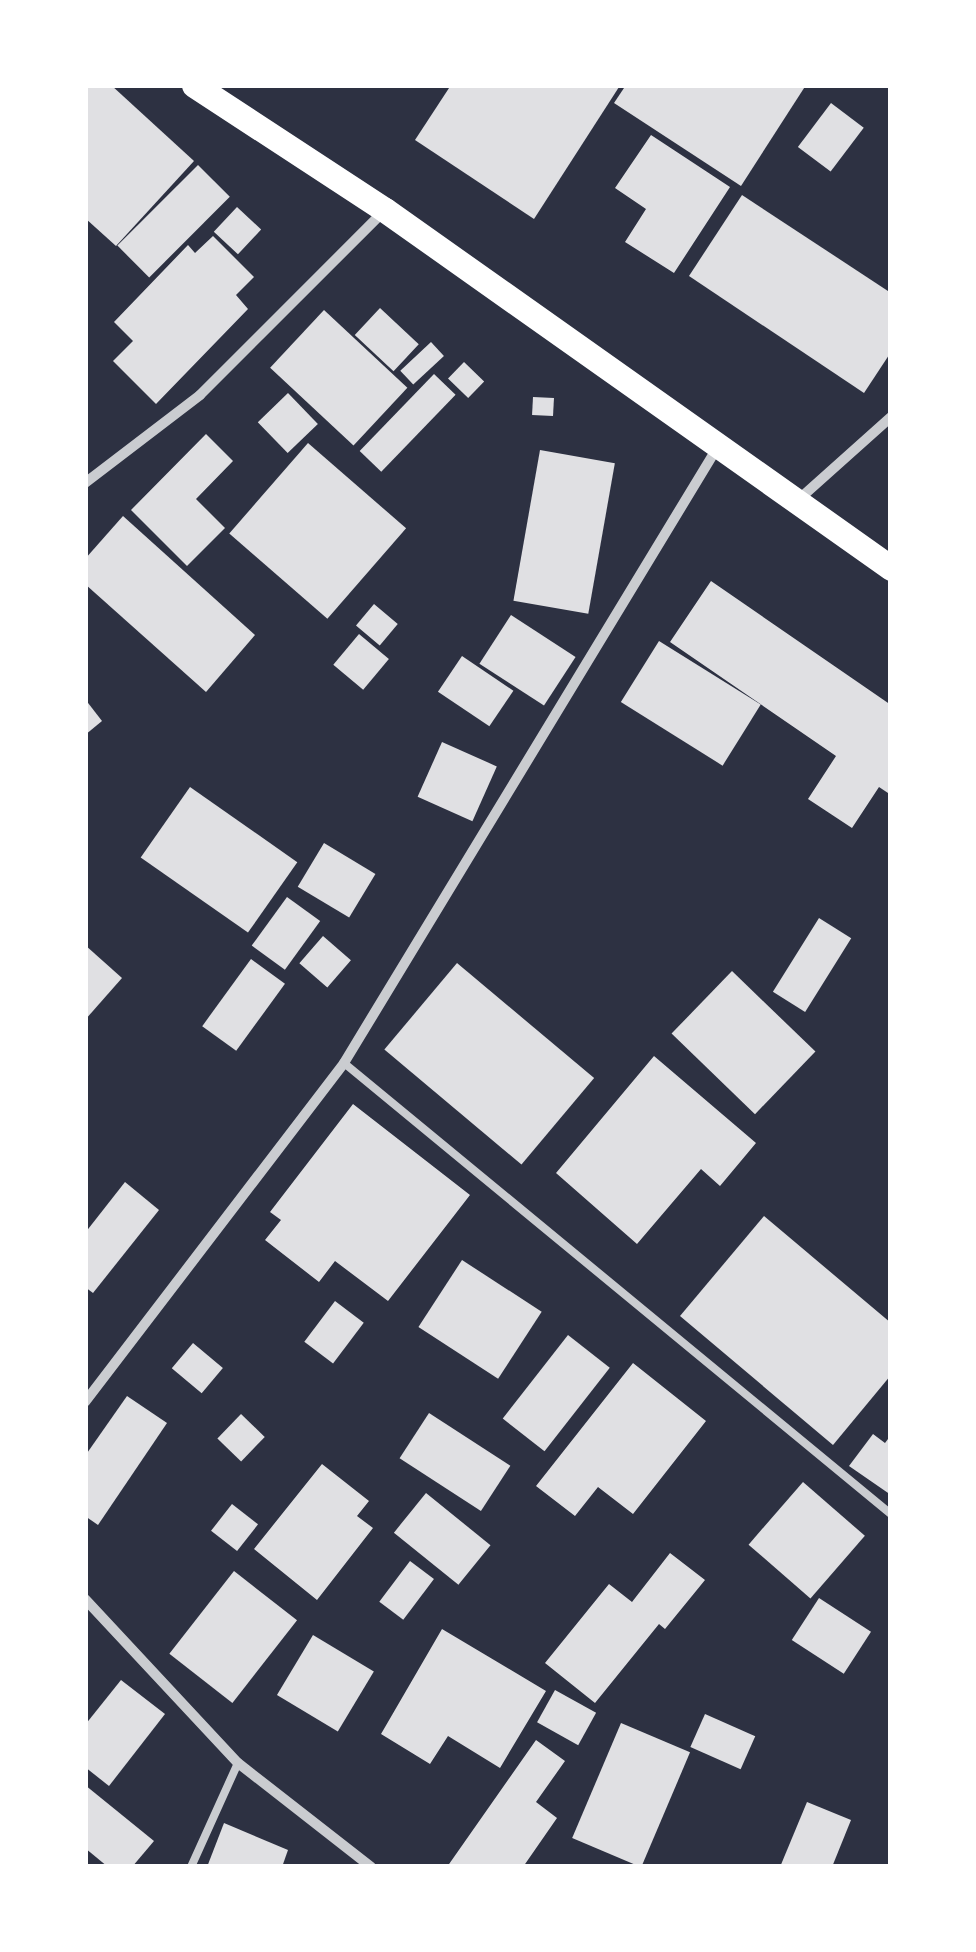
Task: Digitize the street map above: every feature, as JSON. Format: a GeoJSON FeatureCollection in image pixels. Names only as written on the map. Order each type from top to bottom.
{"type":"FeatureCollection","features":[{"type":"Feature","properties":{"kind":"main road"},"geometry":{"type":"LineString","coordinates":[[194,85],[385,210],[891,568]]}},
{"type":"Feature","properties":{"kind":"street"},"geometry":{"type":"LineString","coordinates":[[85,483],[200,395],[385,210]]}},
{"type":"Feature","properties":{"kind":"street"},"geometry":{"type":"LineString","coordinates":[[796,501],[891,417]]}},
{"type":"Feature","properties":{"kind":"street"},"geometry":{"type":"LineString","coordinates":[[85,1402],[344,1063],[717,448]]}},
{"type":"Feature","properties":{"kind":"street"},"geometry":{"type":"LineString","coordinates":[[85,1599],[238,1763],[371,1867]]}},
{"type":"Feature","properties":{"kind":"lane"},"geometry":{"type":"LineString","coordinates":[[344,1063],[891,1514]]}},
{"type":"Feature","properties":{"kind":"lane"},"geometry":{"type":"LineString","coordinates":[[192,1867],[238,1763]]}},
{"type":"Feature","properties":{"kind":"building"},"geometry":{"type":"Polygon","coordinates":[[[85,85],[111,85],[194,161],[116,246],[85,218],[85,85]]]}},
{"type":"Feature","properties":{"kind":"building"},"geometry":{"type":"Polygon","coordinates":[[[451,85],[619,87],[534,219],[415,140],[451,85]]]}},
{"type":"Feature","properties":{"kind":"building"},"geometry":{"type":"Polygon","coordinates":[[[626,85],[806,85],[741,186],[614,103],[626,85]]]}},
{"type":"Feature","properties":{"kind":"building"},"geometry":{"type":"Polygon","coordinates":[[[831,103],[864,128],[831,172],[798,147],[831,103]]]}},
{"type":"Feature","properties":{"kind":"building"},"geometry":{"type":"Polygon","coordinates":[[[651,135],[730,187],[674,273],[625,242],[646,209],[615,188],[651,135]]]}},
{"type":"Feature","properties":{"kind":"building"},"geometry":{"type":"Polygon","coordinates":[[[198,165],[230,197],[149,277],[117,246],[198,165]]]}},
{"type":"Feature","properties":{"kind":"building"},"geometry":{"type":"Polygon","coordinates":[[[742,195],[891,293],[891,352],[864,393],[689,276],[742,195]]]}},
{"type":"Feature","properties":{"kind":"building"},"geometry":{"type":"Polygon","coordinates":[[[237,207],[261,230],[238,254],[214,232],[237,207]]]}},
{"type":"Feature","properties":{"kind":"building"},"geometry":{"type":"Polygon","coordinates":[[[213,236],[254,277],[236,295],[248,309],[156,404],[113,361],[133,341],[114,322],[188,245],[195,253],[213,236]]]}},
{"type":"Feature","properties":{"kind":"building"},"geometry":{"type":"Polygon","coordinates":[[[380,308],[419,344],[394,371],[355,335],[380,308]]]}},
{"type":"Feature","properties":{"kind":"building"},"geometry":{"type":"Polygon","coordinates":[[[324,310],[407,388],[353,446],[270,368],[324,310]]]}},
{"type":"Feature","properties":{"kind":"building"},"geometry":{"type":"Polygon","coordinates":[[[431,342],[444,356],[413,385],[400,371],[431,342]]]}},
{"type":"Feature","properties":{"kind":"building"},"geometry":{"type":"Polygon","coordinates":[[[464,362],[484,381],[468,398],[448,379],[464,362]]]}},
{"type":"Feature","properties":{"kind":"building"},"geometry":{"type":"Polygon","coordinates":[[[434,374],[456,395],[381,472],[360,451],[434,374]]]}},
{"type":"Feature","properties":{"kind":"building"},"geometry":{"type":"Polygon","coordinates":[[[288,393],[318,424],[288,453],[258,422],[288,393]]]}},
{"type":"Feature","properties":{"kind":"building"},"geometry":{"type":"Polygon","coordinates":[[[533,397],[554,398],[553,416],[532,415],[533,397]]]}},
{"type":"Feature","properties":{"kind":"building"},"geometry":{"type":"Polygon","coordinates":[[[206,434],[233,461],[196,499],[225,528],[187,566],[131,510],[206,434]]]}},
{"type":"Feature","properties":{"kind":"building"},"geometry":{"type":"Polygon","coordinates":[[[308,443],[406,528],[327,619],[229,534],[308,443]]]}},
{"type":"Feature","properties":{"kind":"building"},"geometry":{"type":"Polygon","coordinates":[[[540,450],[615,463],[588,614],[513,601],[540,450]]]}},
{"type":"Feature","properties":{"kind":"building"},"geometry":{"type":"Polygon","coordinates":[[[123,516],[255,635],[206,692],[85,584],[85,559],[123,516]]]}},
{"type":"Feature","properties":{"kind":"building"},"geometry":{"type":"Polygon","coordinates":[[[711,581],[891,705],[891,795],[879,787],[852,828],[808,799],[836,756],[670,642],[711,581]]]}},
{"type":"Feature","properties":{"kind":"building"},"geometry":{"type":"Polygon","coordinates":[[[374,604],[398,624],[380,645],[356,625],[374,604]]]}},
{"type":"Feature","properties":{"kind":"building"},"geometry":{"type":"Polygon","coordinates":[[[511,615],[576,657],[544,706],[479,664],[511,615]]]}},
{"type":"Feature","properties":{"kind":"building"},"geometry":{"type":"Polygon","coordinates":[[[359,634],[389,659],[363,690],[333,665],[359,634]]]}},
{"type":"Feature","properties":{"kind":"building"},"geometry":{"type":"Polygon","coordinates":[[[659,641],[761,705],[723,766],[621,702],[659,641]]]}},
{"type":"Feature","properties":{"kind":"building"},"geometry":{"type":"Polygon","coordinates":[[[462,656],[513,691],[489,726],[438,692],[462,656]]]}},
{"type":"Feature","properties":{"kind":"building"},"geometry":{"type":"Polygon","coordinates":[[[85,699],[102,721],[85,735],[85,699]]]}},
{"type":"Feature","properties":{"kind":"building"},"geometry":{"type":"Polygon","coordinates":[[[442,742],[497,766],[472,821],[418,797],[442,742]]]}},
{"type":"Feature","properties":{"kind":"building"},"geometry":{"type":"Polygon","coordinates":[[[190,787],[297,862],[248,933],[141,857],[190,787]]]}},
{"type":"Feature","properties":{"kind":"building"},"geometry":{"type":"Polygon","coordinates":[[[324,843],[375,874],[349,918],[298,887],[324,843]]]}},
{"type":"Feature","properties":{"kind":"building"},"geometry":{"type":"Polygon","coordinates":[[[287,897],[320,921],[285,970],[252,946],[287,897]]]}},
{"type":"Feature","properties":{"kind":"building"},"geometry":{"type":"Polygon","coordinates":[[[819,918],[851,938],[805,1012],[773,992],[819,918]]]}},
{"type":"Feature","properties":{"kind":"building"},"geometry":{"type":"Polygon","coordinates":[[[323,936],[351,960],[327,987],[299,963],[323,936]]]}},
{"type":"Feature","properties":{"kind":"building"},"geometry":{"type":"Polygon","coordinates":[[[85,945],[122,978],[85,1020],[85,945]]]}},
{"type":"Feature","properties":{"kind":"building"},"geometry":{"type":"Polygon","coordinates":[[[251,959],[285,984],[236,1051],[202,1026],[251,959]]]}},
{"type":"Feature","properties":{"kind":"building"},"geometry":{"type":"Polygon","coordinates":[[[457,963],[594,1078],[521,1165],[384,1050],[457,963]]]}},
{"type":"Feature","properties":{"kind":"building"},"geometry":{"type":"Polygon","coordinates":[[[732,971],[815,1052],[755,1114],[672,1034],[732,971]]]}},
{"type":"Feature","properties":{"kind":"building"},"geometry":{"type":"Polygon","coordinates":[[[654,1056],[756,1143],[720,1186],[701,1169],[637,1244],[556,1173],[654,1056]]]}},
{"type":"Feature","properties":{"kind":"building"},"geometry":{"type":"Polygon","coordinates":[[[353,1104],[470,1195],[388,1301],[335,1261],[319,1282],[265,1240],[281,1220],[270,1212],[353,1104]]]}},
{"type":"Feature","properties":{"kind":"building"},"geometry":{"type":"Polygon","coordinates":[[[125,1182],[159,1210],[93,1293],[85,1287],[85,1233],[125,1182]]]}},
{"type":"Feature","properties":{"kind":"building"},"geometry":{"type":"Polygon","coordinates":[[[764,1216],[891,1323],[891,1375],[833,1445],[680,1316],[764,1216]]]}},
{"type":"Feature","properties":{"kind":"building"},"geometry":{"type":"Polygon","coordinates":[[[462,1260],[542,1312],[498,1379],[418,1327],[462,1260]]]}},
{"type":"Feature","properties":{"kind":"building"},"geometry":{"type":"Polygon","coordinates":[[[335,1301],[364,1323],[333,1363],[304,1342],[335,1301]]]}},
{"type":"Feature","properties":{"kind":"building"},"geometry":{"type":"Polygon","coordinates":[[[568,1335],[610,1368],[545,1451],[503,1419],[568,1335]]]}},
{"type":"Feature","properties":{"kind":"building"},"geometry":{"type":"Polygon","coordinates":[[[193,1343],[223,1368],[202,1393],[172,1368],[193,1343]]]}},
{"type":"Feature","properties":{"kind":"building"},"geometry":{"type":"Polygon","coordinates":[[[633,1363],[706,1421],[633,1514],[598,1487],[575,1516],[536,1486],[633,1363]]]}},
{"type":"Feature","properties":{"kind":"building"},"geometry":{"type":"Polygon","coordinates":[[[127,1396],[167,1423],[98,1525],[85,1516],[85,1456],[127,1396]]]}},
{"type":"Feature","properties":{"kind":"building"},"geometry":{"type":"Polygon","coordinates":[[[429,1413],[510,1466],[481,1511],[400,1458],[429,1413]]]}},
{"type":"Feature","properties":{"kind":"building"},"geometry":{"type":"Polygon","coordinates":[[[241,1414],[265,1437],[241,1461],[217,1438],[241,1414]]]}},
{"type":"Feature","properties":{"kind":"building"},"geometry":{"type":"Polygon","coordinates":[[[873,1434],[885,1443],[891,1435],[891,1495],[849,1466],[873,1434]]]}},
{"type":"Feature","properties":{"kind":"building"},"geometry":{"type":"Polygon","coordinates":[[[322,1464],[369,1501],[357,1516],[373,1528],[317,1600],[254,1549],[322,1464]]]}},
{"type":"Feature","properties":{"kind":"building"},"geometry":{"type":"Polygon","coordinates":[[[803,1482],[865,1536],[810,1598],[749,1545],[803,1482]]]}},
{"type":"Feature","properties":{"kind":"building"},"geometry":{"type":"Polygon","coordinates":[[[426,1493],[491,1545],[458,1585],[394,1533],[426,1493]]]}},
{"type":"Feature","properties":{"kind":"building"},"geometry":{"type":"Polygon","coordinates":[[[232,1504],[258,1524],[237,1551],[211,1531],[232,1504]]]}},
{"type":"Feature","properties":{"kind":"building"},"geometry":{"type":"Polygon","coordinates":[[[670,1553],[705,1580],[665,1629],[659,1624],[595,1703],[545,1663],[609,1584],[632,1602],[670,1553]]]}},
{"type":"Feature","properties":{"kind":"building"},"geometry":{"type":"Polygon","coordinates":[[[410,1561],[434,1579],[403,1620],[379,1602],[410,1561]]]}},
{"type":"Feature","properties":{"kind":"building"},"geometry":{"type":"Polygon","coordinates":[[[234,1571],[297,1620],[232,1703],[169,1654],[234,1571]]]}},
{"type":"Feature","properties":{"kind":"building"},"geometry":{"type":"Polygon","coordinates":[[[819,1598],[871,1632],[844,1674],[792,1640],[819,1598]]]}},
{"type":"Feature","properties":{"kind":"building"},"geometry":{"type":"Polygon","coordinates":[[[442,1629],[546,1691],[500,1768],[448,1736],[430,1764],[381,1734],[442,1629]]]}},
{"type":"Feature","properties":{"kind":"building"},"geometry":{"type":"Polygon","coordinates":[[[313,1635],[374,1672],[338,1732],[277,1695],[313,1635]]]}},
{"type":"Feature","properties":{"kind":"building"},"geometry":{"type":"Polygon","coordinates":[[[121,1680],[165,1714],[109,1786],[85,1767],[85,1725],[121,1680]]]}},
{"type":"Feature","properties":{"kind":"building"},"geometry":{"type":"Polygon","coordinates":[[[555,1690],[596,1713],[578,1745],[537,1722],[555,1690]]]}},
{"type":"Feature","properties":{"kind":"building"},"geometry":{"type":"Polygon","coordinates":[[[705,1714],[755,1736],[741,1769],[690,1747],[705,1714]]]}},
{"type":"Feature","properties":{"kind":"building"},"geometry":{"type":"Polygon","coordinates":[[[621,1723],[690,1752],[641,1867],[572,1838],[621,1723]]]}},
{"type":"Feature","properties":{"kind":"building"},"geometry":{"type":"Polygon","coordinates":[[[536,1740],[565,1761],[536,1802],[557,1818],[523,1867],[447,1867],[536,1740]]]}},
{"type":"Feature","properties":{"kind":"building"},"geometry":{"type":"Polygon","coordinates":[[[85,1785],[154,1841],[132,1867],[108,1867],[85,1848],[85,1785]]]}},
{"type":"Feature","properties":{"kind":"building"},"geometry":{"type":"Polygon","coordinates":[[[807,1802],[851,1820],[832,1867],[780,1867],[807,1802]]]}},
{"type":"Feature","properties":{"kind":"building"},"geometry":{"type":"Polygon","coordinates":[[[224,1823],[288,1850],[282,1867],[207,1867],[224,1823]]]}}]}
